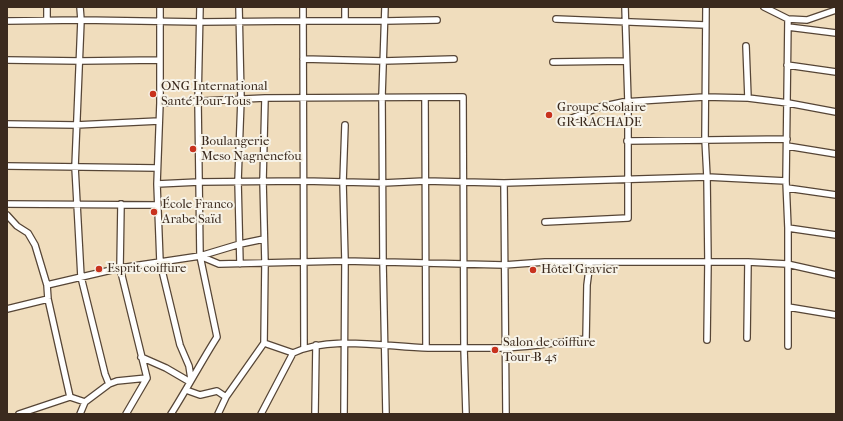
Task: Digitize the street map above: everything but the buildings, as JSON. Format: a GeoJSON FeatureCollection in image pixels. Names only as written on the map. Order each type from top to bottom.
{"type":"FeatureCollection","features":[{"type":"Feature","properties":{"kind":"street"},"geometry":{"type":"LineString","coordinates":[[47,7],[47,20]]}},
{"type":"Feature","properties":{"kind":"street"},"geometry":{"type":"LineString","coordinates":[[80,7],[80,61],[75,167],[81,277],[105,374],[109,384]]}},
{"type":"Feature","properties":{"kind":"street"},"geometry":{"type":"LineString","coordinates":[[160,7],[160,103],[157,168],[160,262],[180,345],[189,366],[191,381]]}},
{"type":"Feature","properties":{"kind":"street"},"geometry":{"type":"LineString","coordinates":[[171,414],[217,337],[200,256],[198,101],[200,7]]}},
{"type":"Feature","properties":{"kind":"street"},"geometry":{"type":"LineString","coordinates":[[239,7],[241,99],[238,181],[240,264]]}},
{"type":"Feature","properties":{"kind":"street"},"geometry":{"type":"LineString","coordinates":[[303,7],[304,348]]}},
{"type":"Feature","properties":{"kind":"street"},"geometry":{"type":"LineString","coordinates":[[345,7],[345,21]]}},
{"type":"Feature","properties":{"kind":"street"},"geometry":{"type":"LineString","coordinates":[[385,7],[382,96],[386,414]]}},
{"type":"Feature","properties":{"kind":"street"},"geometry":{"type":"LineString","coordinates":[[544,222],[628,218],[628,102],[625,7]]}},
{"type":"Feature","properties":{"kind":"street"},"geometry":{"type":"LineString","coordinates":[[706,7],[704,139],[707,177],[707,340]]}},
{"type":"Feature","properties":{"kind":"street"},"geometry":{"type":"LineString","coordinates":[[764,7],[788,19],[807,20],[836,10]]}},
{"type":"Feature","properties":{"kind":"street"},"geometry":{"type":"LineString","coordinates":[[556,19],[705,25]]}},
{"type":"Feature","properties":{"kind":"street"},"geometry":{"type":"LineString","coordinates":[[788,19],[786,185],[788,228],[788,346]]}},
{"type":"Feature","properties":{"kind":"street"},"geometry":{"type":"LineString","coordinates":[[7,21],[81,20],[239,22],[302,20],[436,20]]}},
{"type":"Feature","properties":{"kind":"street"},"geometry":{"type":"LineString","coordinates":[[788,27],[836,33]]}},
{"type":"Feature","properties":{"kind":"street"},"geometry":{"type":"LineString","coordinates":[[746,46],[748,98]]}},
{"type":"Feature","properties":{"kind":"street"},"geometry":{"type":"LineString","coordinates":[[303,59],[383,61],[454,58]]}},
{"type":"Feature","properties":{"kind":"street"},"geometry":{"type":"LineString","coordinates":[[7,60],[160,60]]}},
{"type":"Feature","properties":{"kind":"street"},"geometry":{"type":"LineString","coordinates":[[553,62],[626,61]]}},
{"type":"Feature","properties":{"kind":"street"},"geometry":{"type":"LineString","coordinates":[[788,65],[836,72]]}},
{"type":"Feature","properties":{"kind":"street"},"geometry":{"type":"LineString","coordinates":[[160,103],[303,97],[463,97],[464,348],[466,414]]}},
{"type":"Feature","properties":{"kind":"street"},"geometry":{"type":"LineString","coordinates":[[218,414],[226,397],[264,343],[265,263],[263,181],[265,98]]}},
{"type":"Feature","properties":{"kind":"street"},"geometry":{"type":"LineString","coordinates":[[424,98],[426,348]]}},
{"type":"Feature","properties":{"kind":"street"},"geometry":{"type":"LineString","coordinates":[[562,122],[600,107],[628,102],[704,98],[748,98],[788,103],[836,112]]}},
{"type":"Feature","properties":{"kind":"street"},"geometry":{"type":"LineString","coordinates":[[7,124],[76,125],[159,121]]}},
{"type":"Feature","properties":{"kind":"street"},"geometry":{"type":"LineString","coordinates":[[344,414],[345,261],[343,182],[345,125]]}},
{"type":"Feature","properties":{"kind":"street"},"geometry":{"type":"LineString","coordinates":[[628,141],[787,139]]}},
{"type":"Feature","properties":{"kind":"street"},"geometry":{"type":"LineString","coordinates":[[787,146],[836,154]]}},
{"type":"Feature","properties":{"kind":"street"},"geometry":{"type":"LineString","coordinates":[[7,166],[157,168]]}},
{"type":"Feature","properties":{"kind":"street"},"geometry":{"type":"LineString","coordinates":[[157,184],[238,181],[384,183],[425,181],[504,183],[707,177],[786,185],[836,195]]}},
{"type":"Feature","properties":{"kind":"street"},"geometry":{"type":"LineString","coordinates":[[504,183],[506,414]]}},
{"type":"Feature","properties":{"kind":"street"},"geometry":{"type":"LineString","coordinates":[[7,204],[158,204]]}},
{"type":"Feature","properties":{"kind":"street"},"geometry":{"type":"LineString","coordinates":[[121,204],[120,268],[147,378],[126,414]]}},
{"type":"Feature","properties":{"kind":"street"},"geometry":{"type":"LineString","coordinates":[[7,215],[17,226],[28,233],[35,245],[47,285],[48,299],[70,397]]}},
{"type":"Feature","properties":{"kind":"street"},"geometry":{"type":"LineString","coordinates":[[788,228],[836,235]]}},
{"type":"Feature","properties":{"kind":"street"},"geometry":{"type":"LineString","coordinates":[[47,285],[120,268],[200,256],[240,244],[264,239]]}},
{"type":"Feature","properties":{"kind":"street"},"geometry":{"type":"LineString","coordinates":[[200,256],[219,264],[345,261],[504,265],[545,262],[748,262],[787,264],[836,275]]}},
{"type":"Feature","properties":{"kind":"street"},"geometry":{"type":"LineString","coordinates":[[261,414],[293,353],[316,345],[344,344],[426,348],[505,348],[586,339],[587,285],[590,262]]}},
{"type":"Feature","properties":{"kind":"street"},"geometry":{"type":"LineString","coordinates":[[747,338],[748,262]]}},
{"type":"Feature","properties":{"kind":"street"},"geometry":{"type":"LineString","coordinates":[[7,309],[48,299]]}},
{"type":"Feature","properties":{"kind":"street"},"geometry":{"type":"LineString","coordinates":[[788,307],[836,315]]}},
{"type":"Feature","properties":{"kind":"street"},"geometry":{"type":"LineString","coordinates":[[264,343],[293,353]]}},
{"type":"Feature","properties":{"kind":"street"},"geometry":{"type":"LineString","coordinates":[[315,414],[316,345]]}},
{"type":"Feature","properties":{"kind":"street"},"geometry":{"type":"LineString","coordinates":[[142,357],[191,381]]}},
{"type":"Feature","properties":{"kind":"street"},"geometry":{"type":"LineString","coordinates":[[80,414],[85,402],[109,384],[117,381],[147,378]]}},
{"type":"Feature","properties":{"kind":"street"},"geometry":{"type":"LineString","coordinates":[[186,390],[200,395],[217,391],[226,397]]}},
{"type":"Feature","properties":{"kind":"street"},"geometry":{"type":"LineString","coordinates":[[19,414],[70,397],[85,402]]}},
{"type":"Feature","properties":{"kind":"place","name":"ONG International Santé Pour Tous"},"geometry":{"type":"Point","coordinates":[153,94]}},
{"type":"Feature","properties":{"kind":"place","name":"Groupe Scolaire GR-RACHADE"},"geometry":{"type":"Point","coordinates":[549,115]}},
{"type":"Feature","properties":{"kind":"place","name":"Boulangerie Meso Nagnenefou"},"geometry":{"type":"Point","coordinates":[193,149]}},
{"type":"Feature","properties":{"kind":"place","name":"École Franco Arabe Saïd"},"geometry":{"type":"Point","coordinates":[154,212]}},
{"type":"Feature","properties":{"kind":"place","name":"Esprit coiffure"},"geometry":{"type":"Point","coordinates":[99,269]}},
{"type":"Feature","properties":{"kind":"place","name":"Hôtel Gravier"},"geometry":{"type":"Point","coordinates":[533,270]}},
{"type":"Feature","properties":{"kind":"place","name":"Salon de coiffure Tour-B 45"},"geometry":{"type":"Point","coordinates":[495,350]}}]}
